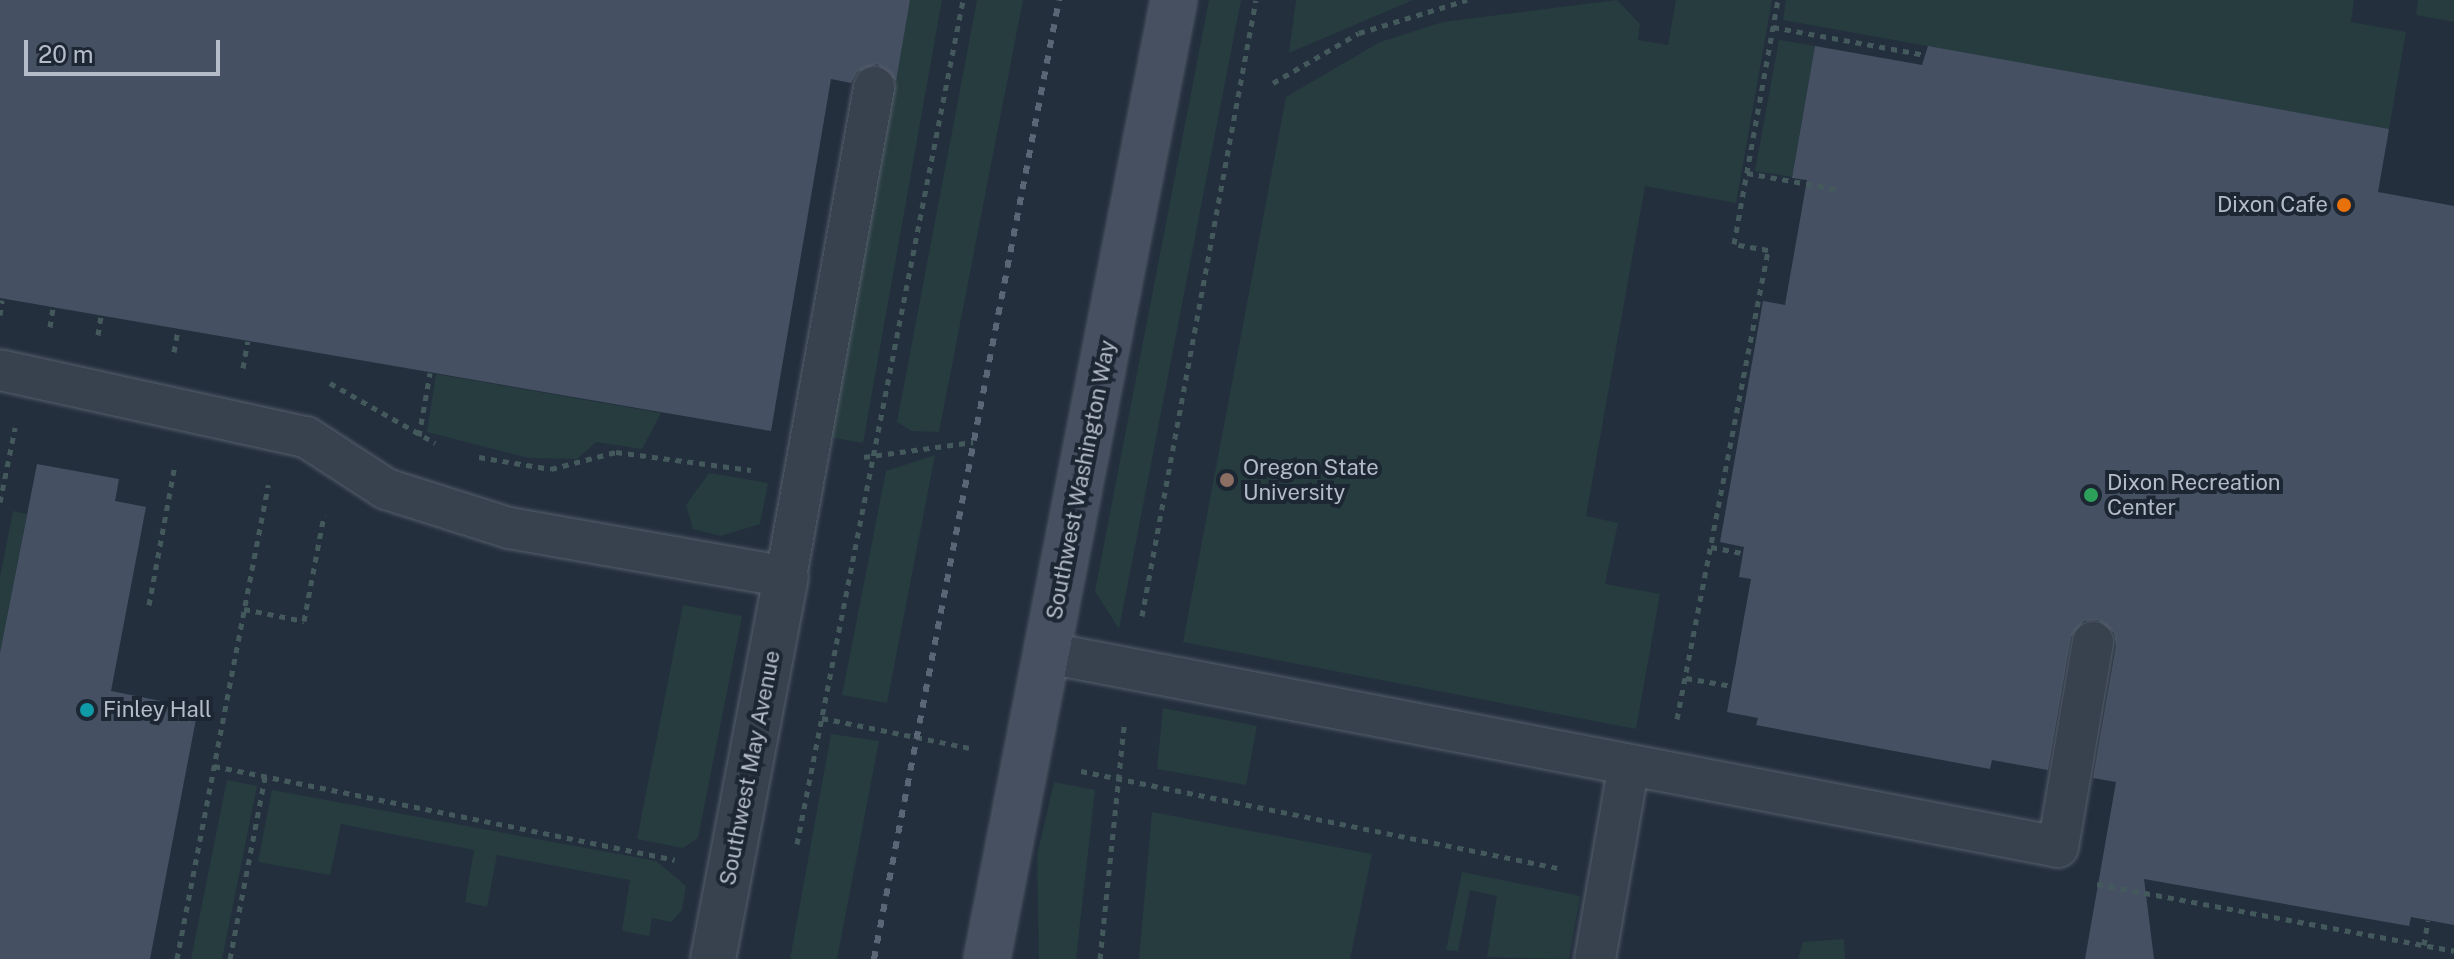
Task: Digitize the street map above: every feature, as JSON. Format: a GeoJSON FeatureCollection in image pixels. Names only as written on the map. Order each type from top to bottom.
{"type":"FeatureCollection","features":[{"type":"Feature","properties":{"kind":"street","name":"Southwest Washington Way"},"geometry":{"type":"LineString","coordinates":[[987,959],[1174,0]]}},
{"type":"Feature","properties":{"kind":"street","name":"Southwest May Avenue"},"geometry":{"type":"LineString","coordinates":[[713,959],[786,577]]}},
{"type":"Feature","properties":{"kind":"lane"},"geometry":{"type":"LineString","coordinates":[[0,370],[279,429],[343,456],[386,489],[509,528],[786,577],[874,87]]}},
{"type":"Feature","properties":{"kind":"lane"},"geometry":{"type":"LineString","coordinates":[[1048,653],[2058,847],[2093,642]]}},
{"type":"Feature","properties":{"kind":"lane"},"geometry":{"type":"LineString","coordinates":[[1595,959],[1629,765]]}},
{"type":"Feature","properties":{"kind":"path"},"geometry":{"type":"LineString","coordinates":[[795,853],[963,0]]}},
{"type":"Feature","properties":{"kind":"path"},"geometry":{"type":"LineString","coordinates":[[1100,959],[1131,669],[1256,0]]}},
{"type":"Feature","properties":{"kind":"path"},"geometry":{"type":"LineString","coordinates":[[1273,83],[1359,33],[1467,0]]}},
{"type":"Feature","properties":{"kind":"path"},"geometry":{"type":"LineString","coordinates":[[1668,772],[1733,449],[1768,250],[1734,244],[1778,0]]}},
{"type":"Feature","properties":{"kind":"path"},"geometry":{"type":"LineString","coordinates":[[1773,27],[1925,55]]}},
{"type":"Feature","properties":{"kind":"path"},"geometry":{"type":"LineString","coordinates":[[1747,173],[1836,189]]}},
{"type":"Feature","properties":{"kind":"path"},"geometry":{"type":"LineString","coordinates":[[0,316],[2,300]]}},
{"type":"Feature","properties":{"kind":"path"},"geometry":{"type":"LineString","coordinates":[[97,343],[101,316]]}},
{"type":"Feature","properties":{"kind":"path"},"geometry":{"type":"LineString","coordinates":[[173,356],[178,330]]}},
{"type":"Feature","properties":{"kind":"path"},"geometry":{"type":"LineString","coordinates":[[36,333],[60,337]]}},
{"type":"Feature","properties":{"kind":"path"},"geometry":{"type":"LineString","coordinates":[[84,341],[112,346]]}},
{"type":"Feature","properties":{"kind":"path"},"geometry":{"type":"LineString","coordinates":[[243,368],[248,341]]}},
{"type":"Feature","properties":{"kind":"path"},"geometry":{"type":"LineString","coordinates":[[158,353],[187,358]]}},
{"type":"Feature","properties":{"kind":"path"},"geometry":{"type":"LineString","coordinates":[[229,366],[288,376],[355,393],[419,436],[444,447]]}},
{"type":"Feature","properties":{"kind":"path"},"geometry":{"type":"LineString","coordinates":[[419,436],[430,373]]}},
{"type":"Feature","properties":{"kind":"path"},"geometry":{"type":"LineString","coordinates":[[177,959],[288,376]]}},
{"type":"Feature","properties":{"kind":"path"},"geometry":{"type":"LineString","coordinates":[[0,502],[4,467],[17,419]]}},
{"type":"Feature","properties":{"kind":"path"},"geometry":{"type":"LineString","coordinates":[[471,455],[551,469],[616,452],[806,471],[874,454],[973,442]]}},
{"type":"Feature","properties":{"kind":"path"},"geometry":{"type":"LineString","coordinates":[[149,605],[176,456]]}},
{"type":"Feature","properties":{"kind":"path"},"geometry":{"type":"LineString","coordinates":[[244,609],[304,621],[328,498]]}},
{"type":"Feature","properties":{"kind":"path"},"geometry":{"type":"LineString","coordinates":[[1711,547],[1743,553]]}},
{"type":"Feature","properties":{"kind":"path"},"geometry":{"type":"LineString","coordinates":[[1686,678],[1732,686]]}},
{"type":"Feature","properties":{"kind":"path"},"geometry":{"type":"LineString","coordinates":[[762,706],[1608,879]]}},
{"type":"Feature","properties":{"kind":"path"},"geometry":{"type":"LineString","coordinates":[[214,766],[686,862]]}},
{"type":"Feature","properties":{"kind":"path"},"geometry":{"type":"LineString","coordinates":[[230,959],[265,777]]}},
{"type":"Feature","properties":{"kind":"path"},"geometry":{"type":"LineString","coordinates":[[2058,847],[2071,878],[2454,951]]}},
{"type":"Feature","properties":{"kind":"path"},"geometry":{"type":"LineString","coordinates":[[2424,945],[2428,920]]}},
{"type":"Feature","properties":{"kind":"green space"},"geometry":{"type":"Polygon","coordinates":[[[910,0],[942,0],[863,443],[829,437],[910,0]]]}},
{"type":"Feature","properties":{"kind":"green space"},"geometry":{"type":"Polygon","coordinates":[[[977,0],[1023,0],[939,432],[912,431],[897,422],[977,0]]]}},
{"type":"Feature","properties":{"kind":"green space"},"geometry":{"type":"Polygon","coordinates":[[[1209,0],[1241,0],[1119,629],[1095,591],[1209,0]]]}},
{"type":"Feature","properties":{"kind":"green space"},"geometry":{"type":"Polygon","coordinates":[[[1296,0],[1413,0],[1289,53],[1296,0]]]}},
{"type":"Feature","properties":{"kind":"green space"},"geometry":{"type":"Polygon","coordinates":[[[1617,0],[1640,24],[1638,40],[1668,45],[1676,0],[1772,0],[1736,203],[1645,186],[1586,516],[1618,523],[1605,584],[1660,594],[1636,729],[1183,642],[1286,97],[1380,42],[1443,22],[1617,0]]]}},
{"type":"Feature","properties":{"kind":"green space"},"geometry":{"type":"Polygon","coordinates":[[[1786,0],[2354,0],[2351,22],[2406,32],[2389,129],[1783,20],[1786,0]]]}},
{"type":"Feature","properties":{"kind":"green space"},"geometry":{"type":"Polygon","coordinates":[[[2418,0],[2454,0],[2454,22],[2416,15],[2418,0]]]}},
{"type":"Feature","properties":{"kind":"green space"},"geometry":{"type":"Polygon","coordinates":[[[1779,40],[1815,46],[1792,177],[1755,171],[1779,40]]]}},
{"type":"Feature","properties":{"kind":"green space"},"geometry":{"type":"Polygon","coordinates":[[[436,374],[661,413],[642,449],[596,442],[577,459],[529,458],[427,432],[436,374]]]}},
{"type":"Feature","properties":{"kind":"green space"},"geometry":{"type":"Polygon","coordinates":[[[935,455],[887,703],[842,695],[886,471],[935,455]]]}},
{"type":"Feature","properties":{"kind":"green space"},"geometry":{"type":"Polygon","coordinates":[[[709,473],[768,483],[760,524],[721,536],[693,529],[686,505],[709,473]]]}},
{"type":"Feature","properties":{"kind":"green space"},"geometry":{"type":"Polygon","coordinates":[[[13,511],[27,514],[0,653],[0,577],[13,511]]]}},
{"type":"Feature","properties":{"kind":"green space"},"geometry":{"type":"Polygon","coordinates":[[[683,605],[742,616],[698,838],[683,848],[637,839],[683,605]]]}},
{"type":"Feature","properties":{"kind":"green space"},"geometry":{"type":"Polygon","coordinates":[[[1163,708],[1257,726],[1246,785],[1157,769],[1163,708]]]}},
{"type":"Feature","properties":{"kind":"green space"},"geometry":{"type":"Polygon","coordinates":[[[831,734],[879,741],[837,959],[790,959],[831,734]]]}},
{"type":"Feature","properties":{"kind":"green space"},"geometry":{"type":"Polygon","coordinates":[[[227,780],[257,786],[222,959],[191,959],[227,780]]]}},
{"type":"Feature","properties":{"kind":"green space"},"geometry":{"type":"Polygon","coordinates":[[[1054,782],[1095,790],[1076,959],[1039,959],[1037,855],[1054,782]]]}},
{"type":"Feature","properties":{"kind":"green space"},"geometry":{"type":"Polygon","coordinates":[[[272,790],[656,861],[686,886],[682,910],[671,922],[652,918],[649,936],[622,931],[630,880],[497,855],[487,907],[465,902],[474,850],[341,824],[330,875],[258,862],[272,790]]]}},
{"type":"Feature","properties":{"kind":"green space"},"geometry":{"type":"Polygon","coordinates":[[[1152,812],[1372,854],[1350,959],[1139,959],[1152,812]]]}},
{"type":"Feature","properties":{"kind":"green space"},"geometry":{"type":"Polygon","coordinates":[[[1462,872],[1580,896],[1569,959],[1487,957],[1497,896],[1470,890],[1458,951],[1446,950],[1462,872]]]}},
{"type":"Feature","properties":{"kind":"green space"},"geometry":{"type":"Polygon","coordinates":[[[1844,939],[1845,959],[1798,959],[1803,942],[1844,939]]]}},
{"type":"Feature","properties":{"kind":"building"},"geometry":{"type":"Polygon","coordinates":[[[0,0],[910,0],[896,81],[877,64],[857,72],[851,83],[831,79],[771,431],[0,298],[0,0]]]}},
{"type":"Feature","properties":{"kind":"building","name":"Dixon Recreation Center"},"geometry":{"type":"Polygon","coordinates":[[[1815,46],[1922,65],[1928,46],[2389,129],[2378,192],[2454,206],[2454,925],[2411,917],[2409,926],[2144,879],[2154,959],[2085,959],[2116,782],[2093,778],[2116,646],[2114,633],[2098,620],[2084,621],[2071,637],[2048,770],[1992,760],[1990,769],[1756,725],[1758,718],[1727,712],[1751,579],[1739,577],[1744,547],[1720,542],[1763,301],[1785,305],[1807,180],[1792,178],[1815,46]]]}},
{"type":"Feature","properties":{"kind":"building","name":"Finley Hall"},"geometry":{"type":"Polygon","coordinates":[[[37,464],[119,479],[115,501],[146,507],[111,691],[176,704],[174,715],[196,719],[150,959],[0,959],[0,653],[37,464]]]}},
{"type":"Feature","properties":{"kind":"railway"},"geometry":{"type":"LineString","coordinates":[[874,959],[1059,0]]}},
{"type":"Feature","properties":{"kind":"place","name":"Dixon Cafe"},"geometry":{"type":"Point","coordinates":[2344,205]}},
{"type":"Feature","properties":{"kind":"place","name":"Oregon State University"},"geometry":{"type":"Point","coordinates":[1227,480]}},
{"type":"Feature","properties":{"kind":"place","name":"Dixon Recreation Center"},"geometry":{"type":"Point","coordinates":[2091,495]}},
{"type":"Feature","properties":{"kind":"place","name":"Finley Hall"},"geometry":{"type":"Point","coordinates":[87,710]}}]}
